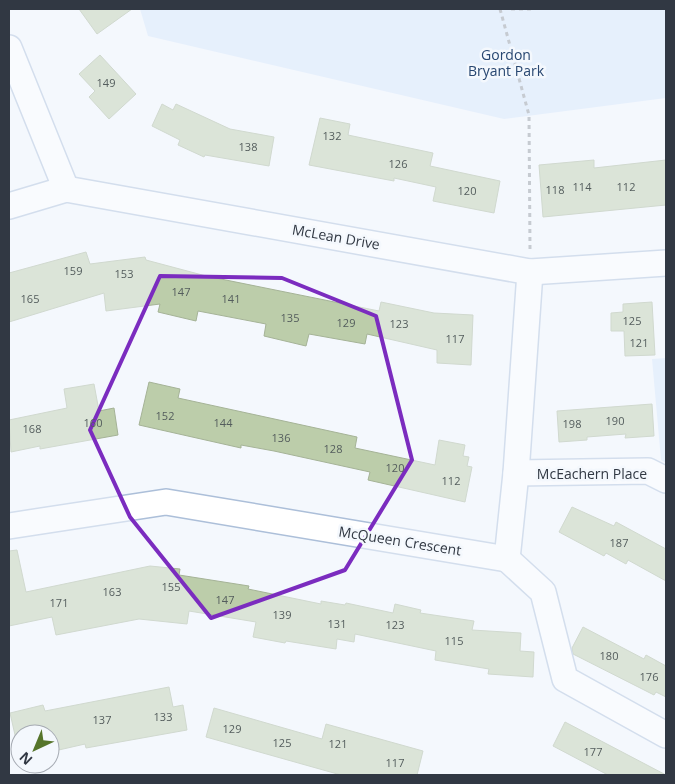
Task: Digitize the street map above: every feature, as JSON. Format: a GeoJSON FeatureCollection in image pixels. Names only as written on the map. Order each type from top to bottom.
{"type":"FeatureCollection","features":[{"type":"Feature","properties":{"kind":"street"},"geometry":{"type":"LineString","coordinates":[[9,48],[66,189]]}},
{"type":"Feature","properties":{"kind":"street","name":"McLean Drive"},"geometry":{"type":"LineString","coordinates":[[9,206],[66,189],[530,272],[666,263]]}},
{"type":"Feature","properties":{"kind":"street"},"geometry":{"type":"LineString","coordinates":[[530,272],[516,473],[507,559],[543,592],[564,679],[666,735]]}},
{"type":"Feature","properties":{"kind":"street","name":"McEachern Place"},"geometry":{"type":"LineString","coordinates":[[516,473],[648,471],[666,480]]}},
{"type":"Feature","properties":{"kind":"street","name":"McQueen Crescent"},"geometry":{"type":"LineString","coordinates":[[9,526],[166,502],[507,559]]}},
{"type":"Feature","properties":{"kind":"path"},"geometry":{"type":"LineString","coordinates":[[500,9],[529,116],[530,272]]}},
{"type":"Feature","properties":{"kind":"path"},"geometry":{"type":"LineString","coordinates":[[511,9],[532,9]]}},
{"type":"Feature","properties":{"kind":"highlighted area"},"geometry":{"type":"Polygon","coordinates":[[[160,276],[282,278],[376,316],[412,460],[345,570],[211,618],[130,517],[90,430],[160,276]]]}},
{"type":"Feature","properties":{"kind":"green space","name":"Gordon Bryant Park"},"geometry":{"type":"Polygon","coordinates":[[[140,9],[666,9],[666,98],[504,119],[148,36],[140,9]]]}},
{"type":"Feature","properties":{"kind":"green space"},"geometry":{"type":"Polygon","coordinates":[[[666,358],[666,463],[661,460],[652,359],[666,358]]]}},
{"type":"Feature","properties":{"kind":"building"},"geometry":{"type":"Polygon","coordinates":[[[79,9],[132,9],[97,34],[79,9]]]}},
{"type":"Feature","properties":{"kind":"building"},"geometry":{"type":"Polygon","coordinates":[[[100,55],[136,94],[109,119],[89,97],[95,91],[79,74],[100,55]]]}},
{"type":"Feature","properties":{"kind":"building"},"geometry":{"type":"Polygon","coordinates":[[[162,104],[173,110],[176,104],[230,129],[274,137],[269,166],[205,155],[204,157],[178,145],[180,140],[152,126],[162,104]]]}},
{"type":"Feature","properties":{"kind":"building"},"geometry":{"type":"Polygon","coordinates":[[[320,118],[350,124],[348,135],[433,153],[430,166],[500,181],[494,213],[433,201],[436,187],[394,178],[394,181],[309,165],[320,118]]]}},
{"type":"Feature","properties":{"kind":"building"},"geometry":{"type":"Polygon","coordinates":[[[594,160],[594,168],[666,160],[666,205],[543,217],[539,165],[594,160]]]}},
{"type":"Feature","properties":{"kind":"building"},"geometry":{"type":"Polygon","coordinates":[[[86,252],[90,264],[145,257],[146,260],[206,276],[379,311],[381,302],[434,313],[473,315],[471,365],[437,363],[437,350],[367,334],[365,344],[309,334],[306,346],[264,336],[266,324],[198,311],[196,321],[158,312],[160,304],[106,311],[104,293],[9,322],[9,273],[86,252]]]}},
{"type":"Feature","properties":{"kind":"building"},"geometry":{"type":"Polygon","coordinates":[[[652,302],[655,355],[625,356],[624,331],[611,331],[611,313],[623,312],[623,304],[652,302]]]}},
{"type":"Feature","properties":{"kind":"building"},"geometry":{"type":"Polygon","coordinates":[[[149,382],[180,389],[178,398],[357,437],[355,448],[435,465],[439,440],[465,445],[463,456],[469,457],[467,466],[472,467],[465,502],[368,480],[370,472],[274,451],[241,445],[241,448],[139,425],[149,382]]]}},
{"type":"Feature","properties":{"kind":"building"},"geometry":{"type":"Polygon","coordinates":[[[94,384],[99,411],[114,408],[118,435],[40,449],[40,446],[11,452],[9,420],[67,408],[64,389],[94,384]]]}},
{"type":"Feature","properties":{"kind":"building"},"geometry":{"type":"Polygon","coordinates":[[[652,404],[654,436],[625,438],[626,434],[587,437],[587,440],[559,442],[557,411],[652,404]]]}},
{"type":"Feature","properties":{"kind":"building"},"geometry":{"type":"Polygon","coordinates":[[[572,507],[614,526],[616,522],[666,549],[666,581],[628,560],[626,564],[606,553],[604,556],[559,532],[572,507]]]}},
{"type":"Feature","properties":{"kind":"building"},"geometry":{"type":"Polygon","coordinates":[[[17,550],[26,592],[150,566],[180,569],[179,575],[249,586],[248,589],[321,604],[321,601],[345,605],[346,603],[393,613],[395,604],[421,610],[420,613],[474,621],[472,630],[521,633],[520,651],[534,652],[533,677],[488,674],[489,669],[435,660],[436,651],[355,634],[354,642],[337,639],[336,649],[253,637],[256,622],[189,611],[187,624],[139,619],[56,635],[52,617],[9,626],[9,551],[17,550]]]}},
{"type":"Feature","properties":{"kind":"building"},"geometry":{"type":"Polygon","coordinates":[[[583,627],[644,659],[646,655],[666,666],[666,697],[656,692],[654,695],[573,654],[572,648],[583,627]]]}},
{"type":"Feature","properties":{"kind":"building"},"geometry":{"type":"Polygon","coordinates":[[[169,687],[173,707],[183,705],[187,730],[86,748],[85,744],[60,750],[60,724],[12,724],[10,713],[43,705],[45,711],[169,687]]]}},
{"type":"Feature","properties":{"kind":"building"},"geometry":{"type":"Polygon","coordinates":[[[214,708],[322,739],[326,724],[423,751],[417,775],[341,775],[206,737],[214,708]]]}},
{"type":"Feature","properties":{"kind":"building"},"geometry":{"type":"Polygon","coordinates":[[[565,722],[666,775],[608,775],[553,746],[565,722]]]}}]}
